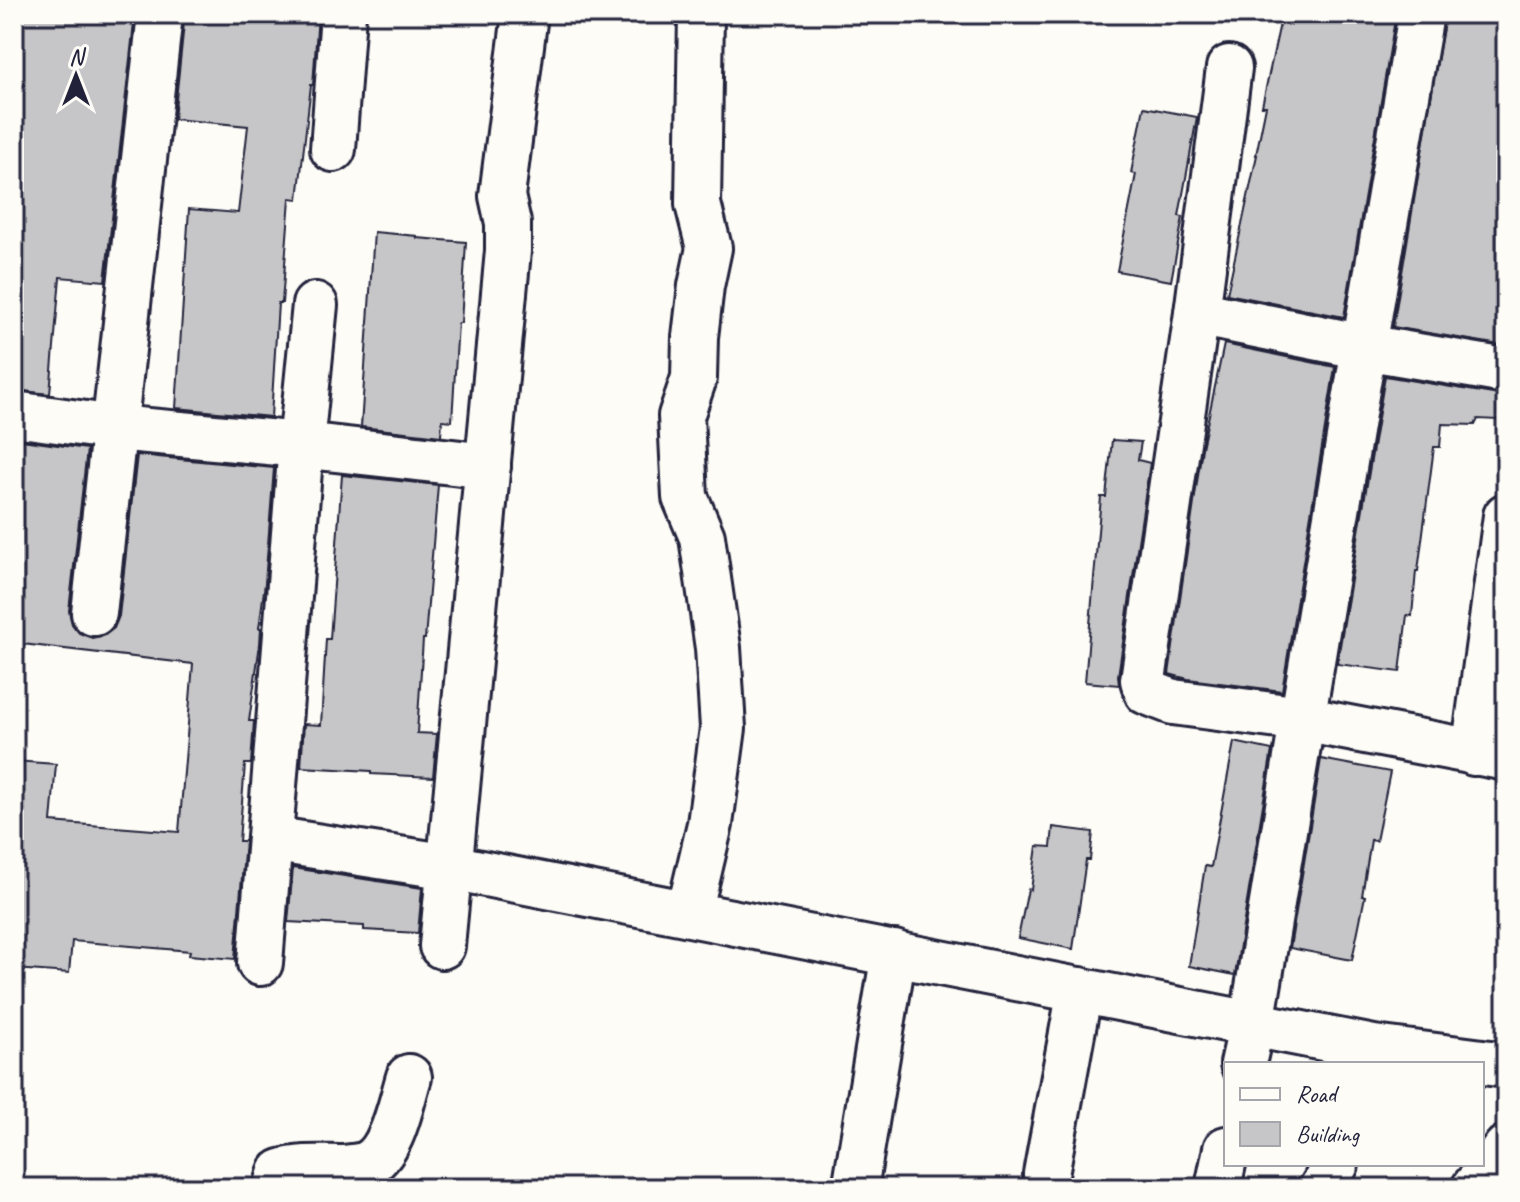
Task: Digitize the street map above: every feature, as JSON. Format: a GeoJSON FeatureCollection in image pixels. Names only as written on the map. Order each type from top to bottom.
{"type":"FeatureCollection","features":[{"type":"Feature","properties":{"kind":"street"},"geometry":{"type":"LineString","coordinates":[[94,613],[160,14]]}},
{"type":"Feature","properties":{"kind":"street"},"geometry":{"type":"LineString","coordinates":[[333,149],[343,14]]}},
{"type":"Feature","properties":{"kind":"street"},"geometry":{"type":"LineString","coordinates":[[442,946],[508,251],[508,223],[502,196],[525,14]]}},
{"type":"Feature","properties":{"kind":"street"},"geometry":{"type":"LineString","coordinates":[[689,913],[710,824],[723,728],[718,648],[702,537],[685,497],[681,416],[694,378],[695,337],[709,248],[698,204],[701,14]]}},
{"type":"Feature","properties":{"kind":"street"},"geometry":{"type":"LineString","coordinates":[[1248,1044],[1421,14]]}},
{"type":"Feature","properties":{"kind":"street"},"geometry":{"type":"LineString","coordinates":[[1229,68],[1197,313],[1143,680],[1147,692],[1173,702],[1302,719],[1490,755],[1506,516]]}},
{"type":"Feature","properties":{"kind":"street"},"geometry":{"type":"LineString","coordinates":[[260,963],[315,305]]}},
{"type":"Feature","properties":{"kind":"street"},"geometry":{"type":"LineString","coordinates":[[1197,313],[1364,347],[1506,371]]}},
{"type":"Feature","properties":{"kind":"street"},"geometry":{"type":"LineString","coordinates":[[14,414],[115,428],[488,466]]}},
{"type":"Feature","properties":{"kind":"street"},"geometry":{"type":"LineString","coordinates":[[270,839],[450,867],[1080,990],[1248,1044],[1461,1062]]}},
{"type":"Feature","properties":{"kind":"street"},"geometry":{"type":"LineString","coordinates":[[856,1183],[894,953]]}},
{"type":"Feature","properties":{"kind":"street"},"geometry":{"type":"LineString","coordinates":[[1046,1174],[1080,990]]}},
{"type":"Feature","properties":{"kind":"street"},"geometry":{"type":"LineString","coordinates":[[1484,1064],[1506,1065]]}},
{"type":"Feature","properties":{"kind":"street"},"geometry":{"type":"LineString","coordinates":[[276,1188],[281,1172],[369,1163],[384,1147],[393,1130],[409,1077]]}},
{"type":"Feature","properties":{"kind":"street"},"geometry":{"type":"LineString","coordinates":[[1474,1188],[1506,1148]]}},
{"type":"Feature","properties":{"kind":"street"},"geometry":{"type":"LineString","coordinates":[[1218,1188],[1224,1159]]}},
{"type":"Feature","properties":{"kind":"street"},"geometry":{"type":"LineString","coordinates":[[1322,1188],[1335,1166]]}},
{"type":"Feature","properties":{"kind":"building"},"geometry":{"type":"Polygon","coordinates":[[[22,14],[135,14],[105,281],[60,277],[50,394],[14,390],[14,67],[22,14]]]}},
{"type":"Feature","properties":{"kind":"building"},"geometry":{"type":"Polygon","coordinates":[[[185,14],[318,14],[313,85],[298,199],[290,198],[282,303],[278,303],[271,417],[176,408],[189,209],[238,213],[248,126],[174,119],[185,14]]]}},
{"type":"Feature","properties":{"kind":"building"},"geometry":{"type":"Polygon","coordinates":[[[1282,14],[1396,14],[1344,317],[1227,294],[1257,155],[1266,106],[1262,106],[1282,14]]]}},
{"type":"Feature","properties":{"kind":"building"},"geometry":{"type":"Polygon","coordinates":[[[1445,14],[1506,14],[1506,346],[1393,327],[1445,14]]]}},
{"type":"Feature","properties":{"kind":"building"},"geometry":{"type":"Polygon","coordinates":[[[1144,107],[1197,117],[1171,281],[1117,271],[1136,174],[1131,173],[1144,107]]]}},
{"type":"Feature","properties":{"kind":"building"},"geometry":{"type":"Polygon","coordinates":[[[374,232],[466,242],[452,421],[442,420],[441,436],[361,427],[374,232]]]}},
{"type":"Feature","properties":{"kind":"building"},"geometry":{"type":"Polygon","coordinates":[[[1224,344],[1335,367],[1282,691],[1169,674],[1202,448],[1224,344]]]}},
{"type":"Feature","properties":{"kind":"building"},"geometry":{"type":"Polygon","coordinates":[[[1385,376],[1499,395],[1498,420],[1478,419],[1475,425],[1442,424],[1440,447],[1434,447],[1412,616],[1407,615],[1400,672],[1337,664],[1385,376]]]}},
{"type":"Feature","properties":{"kind":"building"},"geometry":{"type":"Polygon","coordinates":[[[14,439],[87,449],[69,611],[72,624],[79,633],[92,638],[105,635],[114,628],[119,616],[137,455],[274,468],[260,644],[249,721],[254,721],[251,764],[245,764],[239,841],[245,841],[235,959],[189,955],[190,951],[72,941],[69,973],[14,969],[14,761],[56,764],[51,822],[179,832],[193,664],[14,643],[14,439]]]}},
{"type":"Feature","properties":{"kind":"building"},"geometry":{"type":"Polygon","coordinates":[[[1112,440],[1141,442],[1138,460],[1150,463],[1119,685],[1085,682],[1101,497],[1106,497],[1112,440]]]}},
{"type":"Feature","properties":{"kind":"building"},"geometry":{"type":"Polygon","coordinates":[[[342,475],[438,485],[417,733],[437,734],[433,777],[301,767],[304,724],[321,725],[342,475]]]}},
{"type":"Feature","properties":{"kind":"building"},"geometry":{"type":"Polygon","coordinates":[[[1234,742],[1272,750],[1235,975],[1189,966],[1205,866],[1211,867],[1234,742]]]}},
{"type":"Feature","properties":{"kind":"building"},"geometry":{"type":"Polygon","coordinates":[[[1321,759],[1390,772],[1376,841],[1371,840],[1362,896],[1365,896],[1352,960],[1290,948],[1321,759]]]}},
{"type":"Feature","properties":{"kind":"building"},"geometry":{"type":"Polygon","coordinates":[[[1053,827],[1093,832],[1073,949],[1018,938],[1028,889],[1031,890],[1037,846],[1051,847],[1053,827]]]}},
{"type":"Feature","properties":{"kind":"building"},"geometry":{"type":"Polygon","coordinates":[[[293,868],[422,888],[418,933],[364,930],[364,926],[288,922],[293,868]]]}}]}
